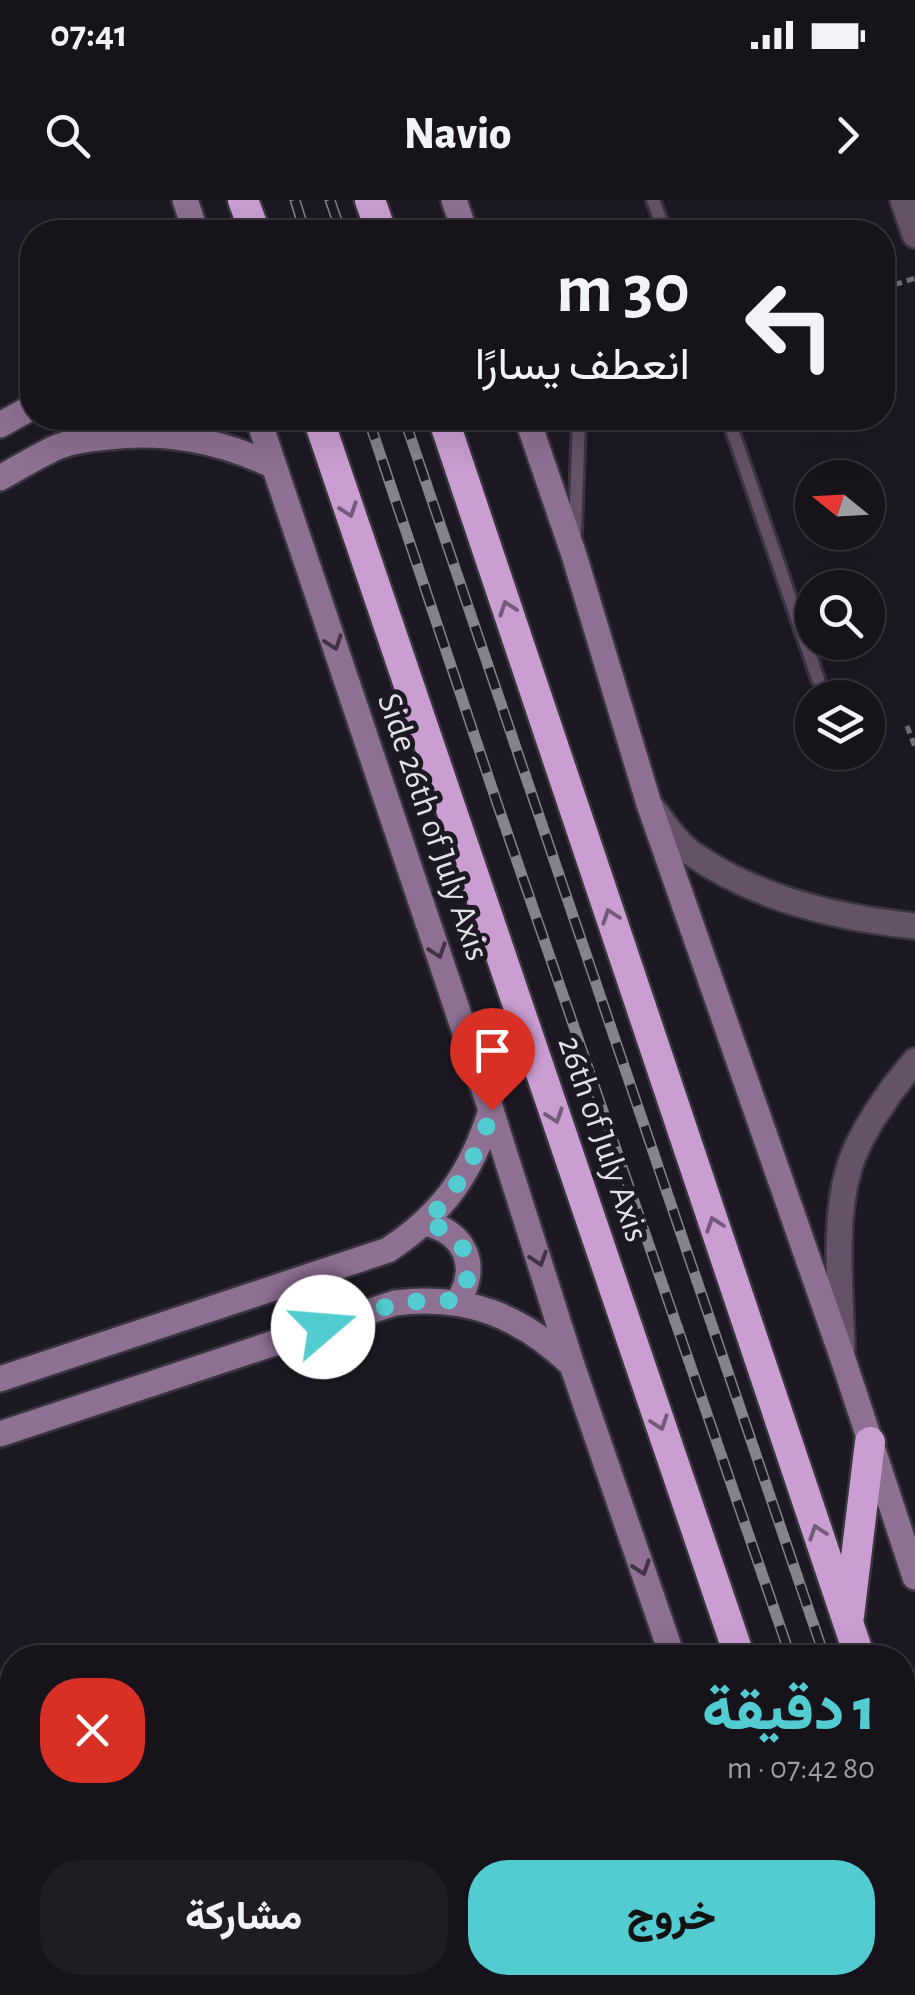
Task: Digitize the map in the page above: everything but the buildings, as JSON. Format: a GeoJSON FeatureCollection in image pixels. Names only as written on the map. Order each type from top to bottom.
{"type":"FeatureCollection","features":[{"type":"Feature","properties":{"kind":"highway","name":"26th of July Axis"},"geometry":{"type":"LineString","coordinates":[[322,430],[736,1645]]}},
{"type":"Feature","properties":{"kind":"highway"},"geometry":{"type":"LineString","coordinates":[[447,430],[855,1645]]}},
{"type":"Feature","properties":{"kind":"highway"},"geometry":{"type":"LineString","coordinates":[[848,1624],[870,1442]]}},
{"type":"Feature","properties":{"kind":"main road"},"geometry":{"type":"LineString","coordinates":[[0,478],[57,447],[146,430]]}},
{"type":"Feature","properties":{"kind":"main road"},"geometry":{"type":"LineString","coordinates":[[176,430],[274,466]]}},
{"type":"Feature","properties":{"kind":"main road","name":"Side 26th of July Axis"},"geometry":{"type":"LineString","coordinates":[[262,430],[669,1645]]}},
{"type":"Feature","properties":{"kind":"main road"},"geometry":{"type":"LineString","coordinates":[[532,430],[649,804],[915,1576]]}},
{"type":"Feature","properties":{"kind":"main road"},"geometry":{"type":"LineString","coordinates":[[0,1379],[388,1250],[425,1223],[460,1183],[492,1110]]}},
{"type":"Feature","properties":{"kind":"main road"},"geometry":{"type":"LineString","coordinates":[[425,1223],[449,1232],[465,1252],[468,1278],[458,1301]]}},
{"type":"Feature","properties":{"kind":"main road"},"geometry":{"type":"LineString","coordinates":[[0,1434],[395,1303],[458,1301],[506,1318],[552,1346],[572,1366]]}},
{"type":"Feature","properties":{"kind":"street"},"geometry":{"type":"LineString","coordinates":[[904,200],[915,235]]}},
{"type":"Feature","properties":{"kind":"street"},"geometry":{"type":"LineString","coordinates":[[649,804],[688,852],[743,882],[803,906],[864,921],[915,926]]}},
{"type":"Feature","properties":{"kind":"street"},"geometry":{"type":"LineString","coordinates":[[843,1359],[840,1224],[848,1171],[880,1108],[915,1060]]}},
{"type":"Feature","properties":{"kind":"lane"},"geometry":{"type":"LineString","coordinates":[[574,555],[579,430]]}},
{"type":"Feature","properties":{"kind":"lane"},"geometry":{"type":"LineString","coordinates":[[732,430],[818,679]]}},
{"type":"Feature","properties":{"kind":"path"},"geometry":{"type":"LineString","coordinates":[[907,726],[915,747]]}},
{"type":"Feature","properties":{"kind":"railway"},"geometry":{"type":"LineString","coordinates":[[295,200],[301,220]]}},
{"type":"Feature","properties":{"kind":"railway"},"geometry":{"type":"LineString","coordinates":[[330,200],[337,220]]}},
{"type":"Feature","properties":{"kind":"railway"},"geometry":{"type":"LineString","coordinates":[[372,430],[787,1645]]}},
{"type":"Feature","properties":{"kind":"railway"},"geometry":{"type":"LineString","coordinates":[[408,430],[821,1645]]}},
{"type":"Feature","properties":{"kind":"route"},"geometry":{"type":"LineString","coordinates":[[323,1327],[395,1303],[458,1301],[468,1278],[465,1252],[449,1232],[425,1223],[460,1183],[492,1110]]}}]}
